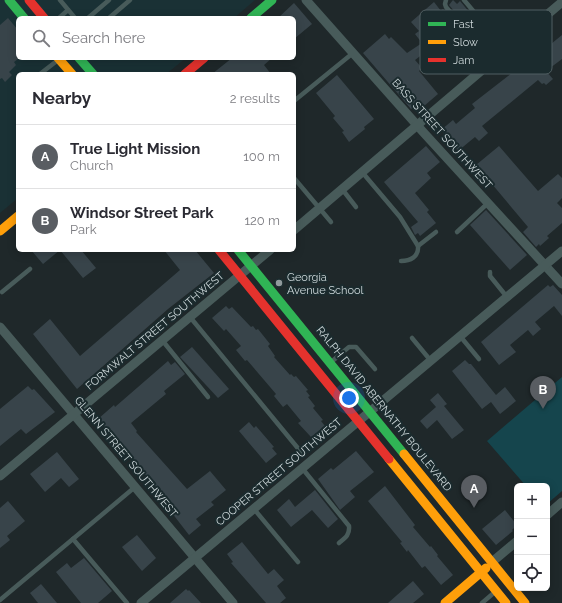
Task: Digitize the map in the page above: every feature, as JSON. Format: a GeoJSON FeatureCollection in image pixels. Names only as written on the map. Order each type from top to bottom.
{"type":"FeatureCollection","features":[{"type":"Feature","properties":{"kind":"main road"},"geometry":{"type":"LineString","coordinates":[[0,6],[8,0],[22,16]]}},
{"type":"Feature","properties":{"kind":"main road"},"geometry":{"type":"LineString","coordinates":[[29,0],[42,16]]}},
{"type":"Feature","properties":{"kind":"main road"},"geometry":{"type":"LineString","coordinates":[[253,16],[272,0]]}},
{"type":"Feature","properties":{"kind":"main road"},"geometry":{"type":"LineString","coordinates":[[61,60],[70,72]]}},
{"type":"Feature","properties":{"kind":"main road"},"geometry":{"type":"LineString","coordinates":[[83,60],[92,72]]}},
{"type":"Feature","properties":{"kind":"main road"},"geometry":{"type":"LineString","coordinates":[[187,72],[202,60]]}},
{"type":"Feature","properties":{"kind":"main road"},"geometry":{"type":"LineString","coordinates":[[0,231],[16,218]]}},
{"type":"Feature","properties":{"kind":"main road"},"geometry":{"type":"LineString","coordinates":[[221,252],[480,573],[506,603]]}},
{"type":"Feature","properties":{"kind":"main road","name":"RALPH DAVID ABERNATHY BOULEVARD"},"geometry":{"type":"LineString","coordinates":[[240,252],[525,603]]}},
{"type":"Feature","properties":{"kind":"main road"},"geometry":{"type":"LineString","coordinates":[[445,603],[492,562]]}},
{"type":"Feature","properties":{"kind":"street","name":"BASS STREET SOUTHWEST"},"geometry":{"type":"LineString","coordinates":[[306,0],[352,53],[562,284]]}},
{"type":"Feature","properties":{"kind":"street"},"geometry":{"type":"LineString","coordinates":[[552,10],[562,2]]}},
{"type":"Feature","properties":{"kind":"street"},"geometry":{"type":"LineString","coordinates":[[296,228],[477,74]]}},
{"type":"Feature","properties":{"kind":"street","name":"COOPER STREET SOUTHWEST"},"geometry":{"type":"LineString","coordinates":[[141,603],[562,251]]}},
{"type":"Feature","properties":{"kind":"street","name":"FORMWALT STREET SOUTHWEST"},"geometry":{"type":"LineString","coordinates":[[0,476],[268,252]]}},
{"type":"Feature","properties":{"kind":"street","name":"GLENN STREET SOUTHWEST"},"geometry":{"type":"LineString","coordinates":[[0,327],[233,603]]}},
{"type":"Feature","properties":{"kind":"street"},"geometry":{"type":"LineString","coordinates":[[550,512],[562,502]]}},
{"type":"Feature","properties":{"kind":"street"},"geometry":{"type":"LineString","coordinates":[[492,562],[514,544]]}},
{"type":"Feature","properties":{"kind":"lane"},"geometry":{"type":"LineString","coordinates":[[60,0],[73,16]]}},
{"type":"Feature","properties":{"kind":"lane"},"geometry":{"type":"LineString","coordinates":[[90,16],[109,0]]}},
{"type":"Feature","properties":{"kind":"lane"},"geometry":{"type":"LineString","coordinates":[[111,16],[130,0]]}},
{"type":"Feature","properties":{"kind":"lane"},"geometry":{"type":"LineString","coordinates":[[446,0],[444,4],[449,10]]}},
{"type":"Feature","properties":{"kind":"lane"},"geometry":{"type":"LineString","coordinates":[[464,0],[472,10]]}},
{"type":"Feature","properties":{"kind":"lane"},"geometry":{"type":"LineString","coordinates":[[61,16],[68,10]]}},
{"type":"Feature","properties":{"kind":"lane"},"geometry":{"type":"LineString","coordinates":[[296,99],[352,53]]}},
{"type":"Feature","properties":{"kind":"lane"},"geometry":{"type":"LineString","coordinates":[[42,72],[57,60]]}},
{"type":"Feature","properties":{"kind":"lane"},"geometry":{"type":"LineString","coordinates":[[362,172],[400,217],[418,246],[418,251],[412,259],[401,261]]}},
{"type":"Feature","properties":{"kind":"lane"},"geometry":{"type":"LineString","coordinates":[[296,180],[331,222]]}},
{"type":"Feature","properties":{"kind":"lane"},"geometry":{"type":"LineString","coordinates":[[342,189],[356,207]]}},
{"type":"Feature","properties":{"kind":"lane"},"geometry":{"type":"LineString","coordinates":[[457,232],[488,203]]}},
{"type":"Feature","properties":{"kind":"lane"},"geometry":{"type":"LineString","coordinates":[[418,246],[436,232]]}},
{"type":"Feature","properties":{"kind":"lane"},"geometry":{"type":"LineString","coordinates":[[2,292],[30,268]]}},
{"type":"Feature","properties":{"kind":"lane"},"geometry":{"type":"LineString","coordinates":[[490,272],[490,276],[507,297]]}},
{"type":"Feature","properties":{"kind":"lane"},"geometry":{"type":"LineString","coordinates":[[190,317],[301,452]]}},
{"type":"Feature","properties":{"kind":"lane"},"geometry":{"type":"LineString","coordinates":[[460,336],[479,359]]}},
{"type":"Feature","properties":{"kind":"lane"},"geometry":{"type":"LineString","coordinates":[[412,338],[431,361]]}},
{"type":"Feature","properties":{"kind":"lane"},"geometry":{"type":"LineString","coordinates":[[162,340],[208,397]]}},
{"type":"Feature","properties":{"kind":"lane"},"geometry":{"type":"LineString","coordinates":[[330,363],[349,348],[356,347],[375,369]]}},
{"type":"Feature","properties":{"kind":"lane"},"geometry":{"type":"LineString","coordinates":[[302,468],[349,526],[350,531],[347,537],[339,543]]}},
{"type":"Feature","properties":{"kind":"lane"},"geometry":{"type":"LineString","coordinates":[[0,600],[135,487]]}},
{"type":"Feature","properties":{"kind":"lane"},"geometry":{"type":"LineString","coordinates":[[254,509],[298,562]]}},
{"type":"Feature","properties":{"kind":"lane"},"geometry":{"type":"LineString","coordinates":[[73,539],[127,603]]}},
{"type":"Feature","properties":{"kind":"lane"},"geometry":{"type":"LineString","coordinates":[[482,603],[496,591]]}},
{"type":"Feature","properties":{"kind":"shaded area"},"geometry":{"type":"Polygon","coordinates":[[[0,0],[255,0],[236,16],[16,16],[16,60],[184,60],[168,72],[16,72],[16,200],[0,213],[0,0]]]}},
{"type":"Feature","properties":{"kind":"shaded area"},"geometry":{"type":"Polygon","coordinates":[[[562,377],[562,491],[550,501],[550,483],[523,483],[487,441],[562,377]]]}},
{"type":"Feature","properties":{"kind":"building"},"geometry":{"type":"Polygon","coordinates":[[[453,0],[457,4],[460,1],[467,10],[453,10],[449,5],[453,0]]]}},
{"type":"Feature","properties":{"kind":"building"},"geometry":{"type":"Polygon","coordinates":[[[434,2],[440,10],[425,10],[434,2]]]}},
{"type":"Feature","properties":{"kind":"building"},"geometry":{"type":"Polygon","coordinates":[[[294,3],[312,24],[296,37],[296,16],[280,16],[294,3]]]}},
{"type":"Feature","properties":{"kind":"building"},"geometry":{"type":"Polygon","coordinates":[[[420,14],[420,40],[415,34],[419,31],[411,22],[420,14]]]}},
{"type":"Feature","properties":{"kind":"building"},"geometry":{"type":"Polygon","coordinates":[[[8,18],[16,28],[17,60],[14,62],[16,65],[9,72],[12,75],[5,82],[2,78],[0,79],[0,25],[8,18]]]}},
{"type":"Feature","properties":{"kind":"building"},"geometry":{"type":"Polygon","coordinates":[[[385,34],[389,39],[391,37],[407,53],[420,44],[420,56],[415,60],[420,66],[420,74],[438,94],[417,112],[414,107],[411,109],[363,53],[385,34]]]}},
{"type":"Feature","properties":{"kind":"building"},"geometry":{"type":"Polygon","coordinates":[[[562,35],[562,59],[552,66],[552,43],[562,35]]]}},
{"type":"Feature","properties":{"kind":"building"},"geometry":{"type":"Polygon","coordinates":[[[230,60],[270,60],[264,65],[269,72],[214,72],[230,60]]]}},
{"type":"Feature","properties":{"kind":"building"},"geometry":{"type":"Polygon","coordinates":[[[511,74],[549,74],[553,79],[546,85],[544,83],[542,84],[538,80],[482,126],[488,133],[479,141],[475,137],[458,151],[441,130],[453,120],[456,124],[475,108],[472,104],[511,74]]]}},
{"type":"Feature","properties":{"kind":"building"},"geometry":{"type":"Polygon","coordinates":[[[337,75],[374,119],[364,127],[365,129],[349,142],[342,132],[344,131],[333,118],[335,116],[316,93],[337,75]]]}},
{"type":"Feature","properties":{"kind":"building"},"geometry":{"type":"Polygon","coordinates":[[[426,146],[440,162],[427,173],[431,178],[415,193],[429,210],[427,212],[436,223],[420,236],[418,233],[415,235],[411,227],[418,222],[384,182],[426,146]]]}},
{"type":"Feature","properties":{"kind":"building"},"geometry":{"type":"Polygon","coordinates":[[[499,146],[538,191],[558,174],[562,178],[562,198],[557,203],[562,208],[562,223],[547,236],[549,238],[540,246],[539,244],[536,247],[523,232],[528,227],[476,165],[499,146]]]}},
{"type":"Feature","properties":{"kind":"building"},"geometry":{"type":"Polygon","coordinates":[[[486,210],[527,255],[510,270],[470,225],[486,210]]]}},
{"type":"Feature","properties":{"kind":"building"},"geometry":{"type":"Polygon","coordinates":[[[33,252],[58,252],[43,264],[33,252]]]}},
{"type":"Feature","properties":{"kind":"building"},"geometry":{"type":"Polygon","coordinates":[[[62,252],[83,252],[96,268],[83,278],[62,252]]]}},
{"type":"Feature","properties":{"kind":"building"},"geometry":{"type":"Polygon","coordinates":[[[166,252],[197,252],[214,273],[168,309],[77,389],[33,334],[50,319],[80,356],[180,270],[166,252]]]}},
{"type":"Feature","properties":{"kind":"building"},"geometry":{"type":"Polygon","coordinates":[[[548,285],[550,287],[553,285],[562,295],[562,316],[554,306],[535,322],[541,329],[533,336],[528,330],[510,345],[516,352],[499,365],[481,342],[548,285]]]}},
{"type":"Feature","properties":{"kind":"building"},"geometry":{"type":"Polygon","coordinates":[[[226,306],[229,309],[232,307],[251,327],[253,326],[256,330],[258,329],[270,344],[268,346],[275,356],[274,357],[290,375],[291,374],[294,377],[296,376],[308,390],[306,391],[310,396],[308,397],[315,406],[313,408],[323,420],[321,421],[325,426],[311,437],[298,423],[301,421],[287,404],[283,407],[274,396],[276,394],[247,360],[245,361],[236,350],[241,346],[226,329],[224,331],[212,318],[226,306]]]}},
{"type":"Feature","properties":{"kind":"building"},"geometry":{"type":"Polygon","coordinates":[[[192,347],[229,389],[218,398],[180,357],[192,347]]]}},
{"type":"Feature","properties":{"kind":"building"},"geometry":{"type":"Polygon","coordinates":[[[465,360],[471,364],[496,395],[505,387],[516,401],[500,414],[491,402],[482,409],[452,371],[465,360]]]}},
{"type":"Feature","properties":{"kind":"building"},"geometry":{"type":"Polygon","coordinates":[[[168,361],[171,365],[175,362],[185,374],[164,391],[166,394],[131,423],[137,431],[136,432],[187,489],[210,471],[226,490],[211,502],[214,505],[196,519],[201,525],[189,535],[165,504],[168,501],[98,419],[114,405],[115,407],[168,361]]]}},
{"type":"Feature","properties":{"kind":"building"},"geometry":{"type":"Polygon","coordinates":[[[28,386],[32,390],[34,389],[55,412],[26,434],[21,429],[0,446],[0,409],[28,386]]]}},
{"type":"Feature","properties":{"kind":"building"},"geometry":{"type":"Polygon","coordinates":[[[438,393],[447,404],[444,406],[464,430],[452,439],[437,420],[427,429],[420,421],[436,407],[430,400],[438,393]]]}},
{"type":"Feature","properties":{"kind":"building"},"geometry":{"type":"Polygon","coordinates":[[[249,422],[254,428],[256,426],[274,447],[272,448],[277,454],[266,463],[239,431],[249,422]]]}},
{"type":"Feature","properties":{"kind":"building"},"geometry":{"type":"Polygon","coordinates":[[[356,451],[374,472],[350,491],[355,497],[340,510],[318,479],[331,468],[333,470],[356,451]]]}},
{"type":"Feature","properties":{"kind":"building"},"geometry":{"type":"Polygon","coordinates":[[[57,452],[79,479],[69,487],[61,478],[45,492],[30,474],[57,452]]]}},
{"type":"Feature","properties":{"kind":"building"},"geometry":{"type":"Polygon","coordinates":[[[385,486],[415,525],[413,527],[430,547],[431,546],[438,555],[437,556],[453,575],[441,585],[425,566],[422,568],[408,550],[407,552],[400,543],[402,542],[368,501],[385,486]]]}},
{"type":"Feature","properties":{"kind":"building"},"geometry":{"type":"Polygon","coordinates":[[[315,490],[338,519],[328,528],[312,510],[291,527],[277,510],[289,499],[295,507],[315,490]]]}},
{"type":"Feature","properties":{"kind":"building"},"geometry":{"type":"Polygon","coordinates":[[[8,501],[25,521],[7,536],[10,540],[0,548],[0,508],[8,501]]]}},
{"type":"Feature","properties":{"kind":"building"},"geometry":{"type":"Polygon","coordinates":[[[505,510],[514,521],[513,531],[496,545],[482,529],[505,510]]]}},
{"type":"Feature","properties":{"kind":"building"},"geometry":{"type":"Polygon","coordinates":[[[137,535],[156,558],[142,571],[122,547],[137,535]]]}},
{"type":"Feature","properties":{"kind":"building"},"geometry":{"type":"Polygon","coordinates":[[[242,542],[268,574],[274,569],[284,580],[277,586],[286,598],[280,603],[266,603],[231,563],[233,562],[227,554],[242,542]]]}},
{"type":"Feature","properties":{"kind":"building"},"geometry":{"type":"Polygon","coordinates":[[[84,558],[112,591],[98,603],[81,603],[56,572],[67,563],[71,568],[84,558]]]}},
{"type":"Feature","properties":{"kind":"building"},"geometry":{"type":"Polygon","coordinates":[[[413,581],[424,594],[413,603],[388,603],[413,581]]]}},
{"type":"Feature","properties":{"kind":"building"},"geometry":{"type":"Polygon","coordinates":[[[41,584],[57,603],[38,603],[30,593],[41,584]]]}},
{"type":"Feature","properties":{"kind":"building"},"geometry":{"type":"Polygon","coordinates":[[[186,589],[188,591],[189,590],[201,603],[170,603],[186,589]]]}},
{"type":"Feature","properties":{"kind":"traffic: fast"},"geometry":{"type":"LineString","coordinates":[[9,0],[22,16]]}},
{"type":"Feature","properties":{"kind":"traffic: fast"},"geometry":{"type":"LineString","coordinates":[[253,16],[272,0]]}},
{"type":"Feature","properties":{"kind":"traffic: fast"},"geometry":{"type":"LineString","coordinates":[[81,60],[91,72]]}},
{"type":"Feature","properties":{"kind":"traffic: fast"},"geometry":{"type":"LineString","coordinates":[[240,252],[404,454]]}},
{"type":"Feature","properties":{"kind":"traffic: slow"},"geometry":{"type":"LineString","coordinates":[[60,60],[70,72]]}},
{"type":"Feature","properties":{"kind":"traffic: slow"},"geometry":{"type":"LineString","coordinates":[[0,231],[16,218]]}},
{"type":"Feature","properties":{"kind":"traffic: slow"},"geometry":{"type":"LineString","coordinates":[[404,454],[525,603]]}},
{"type":"Feature","properties":{"kind":"traffic: slow"},"geometry":{"type":"LineString","coordinates":[[389,459],[506,603]]}},
{"type":"Feature","properties":{"kind":"traffic: slow"},"geometry":{"type":"LineString","coordinates":[[445,603],[486,568]]}},
{"type":"Feature","properties":{"kind":"traffic: jam"},"geometry":{"type":"LineString","coordinates":[[29,0],[42,16]]}},
{"type":"Feature","properties":{"kind":"traffic: jam"},"geometry":{"type":"LineString","coordinates":[[187,72],[202,60]]}},
{"type":"Feature","properties":{"kind":"traffic: jam"},"geometry":{"type":"LineString","coordinates":[[221,252],[389,459]]}},
{"type":"Feature","properties":{"kind":"place","name":"Georgia Avenue School"},"geometry":{"type":"Point","coordinates":[279,283]}},
{"type":"Feature","properties":{"kind":"place","name":"Windsor Street Park"},"geometry":{"type":"Point","coordinates":[543,409]}},
{"type":"Feature","properties":{"kind":"place","name":"True Light Mission"},"geometry":{"type":"Point","coordinates":[474,508]}}]}
